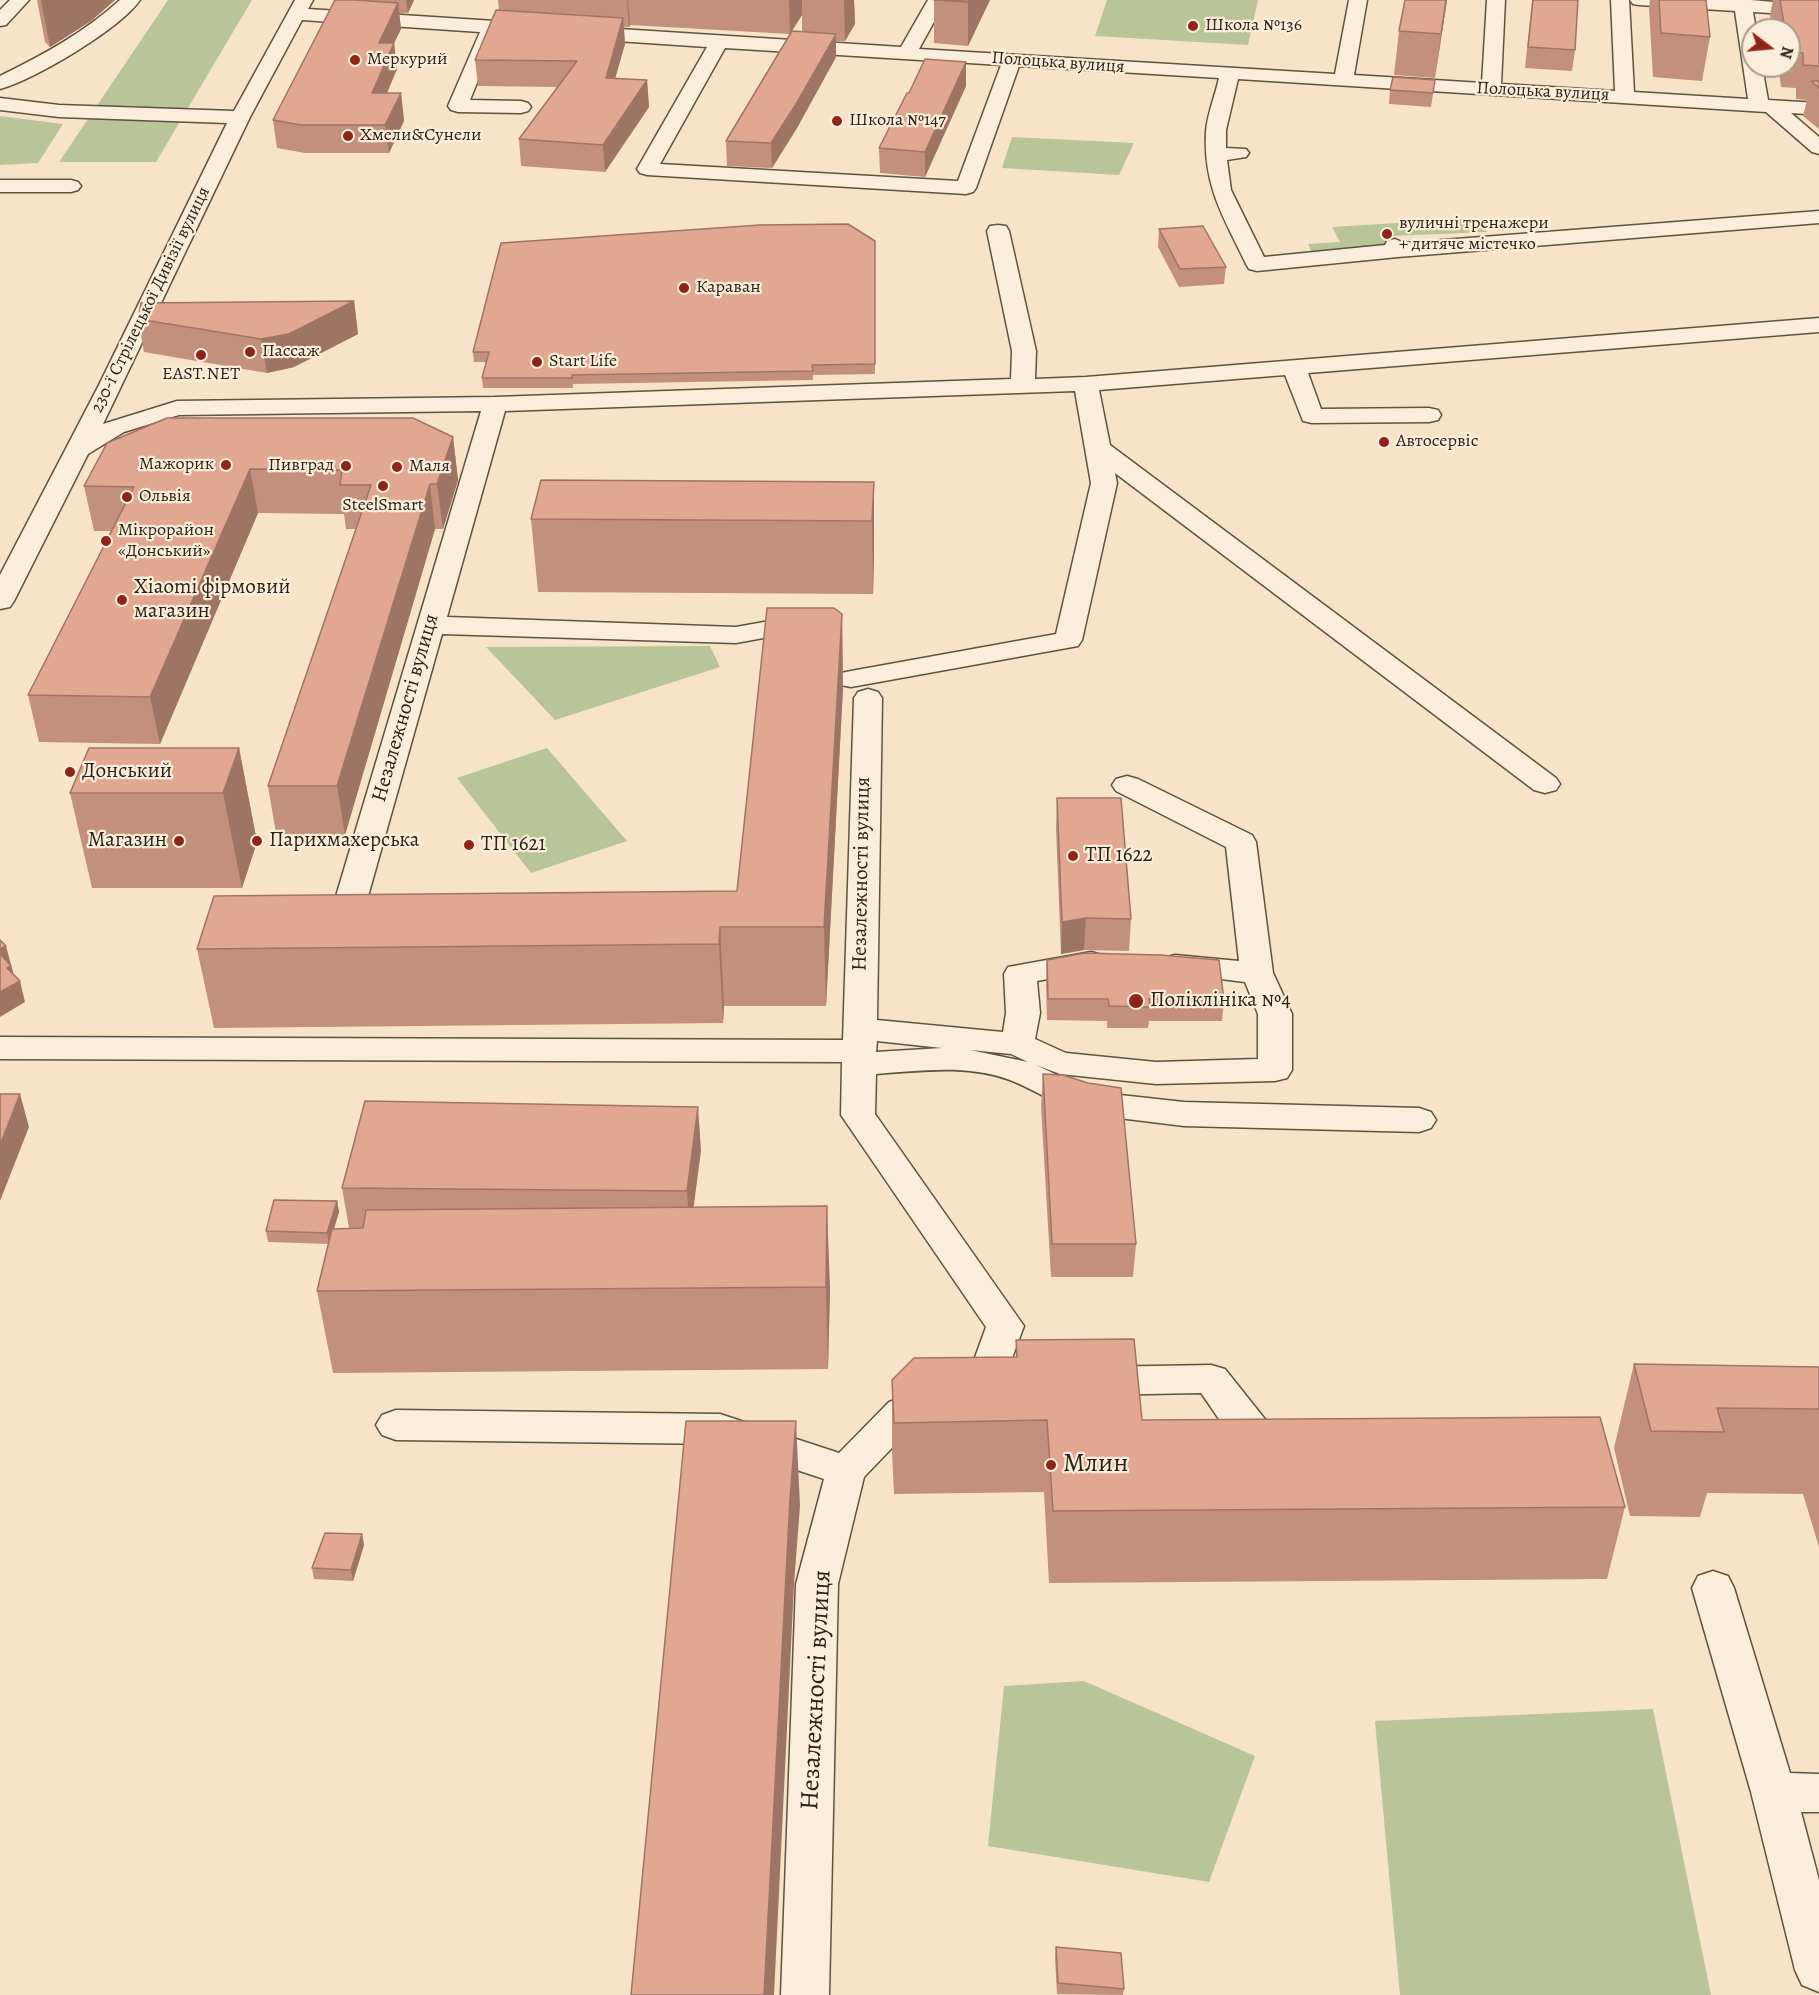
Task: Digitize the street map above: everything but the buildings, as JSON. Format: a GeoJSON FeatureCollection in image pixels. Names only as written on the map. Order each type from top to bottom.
{"type":"FeatureCollection","features":[{"type":"Feature","properties":{"kind":"street"},"geometry":{"type":"LineString","coordinates":[[0,21],[20,0]]}},
{"type":"Feature","properties":{"kind":"street"},"geometry":{"type":"LineString","coordinates":[[0,83],[72,45],[112,18],[131,0]]}},
{"type":"Feature","properties":{"kind":"street"},"geometry":{"type":"LineString","coordinates":[[906,54],[937,0]]}},
{"type":"Feature","properties":{"kind":"street"},"geometry":{"type":"LineString","coordinates":[[1343,80],[1358,0]]}},
{"type":"Feature","properties":{"kind":"street"},"geometry":{"type":"LineString","coordinates":[[1491,89],[1496,0]]}},
{"type":"Feature","properties":{"kind":"street"},"geometry":{"type":"LineString","coordinates":[[1620,0],[1625,97]]}},
{"type":"Feature","properties":{"kind":"street"},"geometry":{"type":"LineString","coordinates":[[1639,0],[1742,3],[1819,11]]}},
{"type":"Feature","properties":{"kind":"street"},"geometry":{"type":"LineString","coordinates":[[1742,3],[1765,105],[1819,148]]}},
{"type":"Feature","properties":{"kind":"street","name":"Полоцька вулиця"},"geometry":{"type":"LineString","coordinates":[[300,7],[406,15],[491,28],[1819,109]]}},
{"type":"Feature","properties":{"kind":"street","name":"230-ї Стрілецької Дивізії вулиця"},"geometry":{"type":"LineString","coordinates":[[0,602],[79,449],[127,388],[240,117],[300,7]]}},
{"type":"Feature","properties":{"kind":"street"},"geometry":{"type":"LineString","coordinates":[[491,28],[458,106],[520,107]]}},
{"type":"Feature","properties":{"kind":"street"},"geometry":{"type":"LineString","coordinates":[[718,42],[647,169],[966,188],[1012,60]]}},
{"type":"Feature","properties":{"kind":"street"},"geometry":{"type":"LineString","coordinates":[[1230,74],[1216,130],[1216,155],[1221,190],[1257,264],[1396,248],[1819,217]]}},
{"type":"Feature","properties":{"kind":"street"},"geometry":{"type":"LineString","coordinates":[[0,104],[59,111],[240,117]]}},
{"type":"Feature","properties":{"kind":"street"},"geometry":{"type":"LineString","coordinates":[[1216,155],[1239,153]]}},
{"type":"Feature","properties":{"kind":"street"},"geometry":{"type":"LineString","coordinates":[[0,186],[71,186]]}},
{"type":"Feature","properties":{"kind":"street"},"geometry":{"type":"LineString","coordinates":[[998,231],[1024,351],[1023,386]]}},
{"type":"Feature","properties":{"kind":"street"},"geometry":{"type":"LineString","coordinates":[[79,449],[115,427],[177,408],[495,404],[1086,384],[1819,325]]}},
{"type":"Feature","properties":{"kind":"street"},"geometry":{"type":"LineString","coordinates":[[1294,367],[1312,416],[1429,415]]}},
{"type":"Feature","properties":{"kind":"street"},"geometry":{"type":"LineString","coordinates":[[1086,384],[1098,448],[1545,784]]}},
{"type":"Feature","properties":{"kind":"street"},"geometry":{"type":"LineString","coordinates":[[127,388],[177,408]]}},
{"type":"Feature","properties":{"kind":"street","name":"Незалежності вулиця"},"geometry":{"type":"LineString","coordinates":[[391,923],[344,923],[495,404]]}},
{"type":"Feature","properties":{"kind":"street","name":"Незалежності вулиця"},"geometry":{"type":"LineString","coordinates":[[805,1995],[817,1584],[846,1471],[903,1412],[1021,1382],[1005,1326],[858,1114],[860,688],[1068,640],[1104,483],[1098,448]]}},
{"type":"Feature","properties":{"kind":"street"},"geometry":{"type":"LineString","coordinates":[[429,625],[736,635],[803,623]]}},
{"type":"Feature","properties":{"kind":"street"},"geometry":{"type":"LineString","coordinates":[[0,1048],[859,1048],[1017,1044],[1060,1063],[1145,1072],[1275,1070],[1275,1014],[1257,973],[1241,842],[1127,784]]}},
{"type":"Feature","properties":{"kind":"street"},"geometry":{"type":"LineString","coordinates":[[1017,1044],[1023,1013],[1020,974],[1084,962],[1132,963],[1257,973]]}},
{"type":"Feature","properties":{"kind":"street"},"geometry":{"type":"LineString","coordinates":[[859,1048],[952,1058],[1017,1070],[1086,1103],[1184,1114],[1419,1120]]}},
{"type":"Feature","properties":{"kind":"street"},"geometry":{"type":"LineString","coordinates":[[1021,1382],[1211,1378],[1257,1438],[1316,1438]]}},
{"type":"Feature","properties":{"kind":"street"},"geometry":{"type":"LineString","coordinates":[[396,1425],[720,1429],[846,1471]]}},
{"type":"Feature","properties":{"kind":"street"},"geometry":{"type":"LineString","coordinates":[[1713,1587],[1773,1792],[1819,1970]]}},
{"type":"Feature","properties":{"kind":"street"},"geometry":{"type":"LineString","coordinates":[[1773,1792],[1819,1793]]}},
{"type":"Feature","properties":{"kind":"green space"},"geometry":{"type":"Polygon","coordinates":[[[168,0],[252,0],[156,162],[59,162],[168,0]]]}},
{"type":"Feature","properties":{"kind":"green space"},"geometry":{"type":"Polygon","coordinates":[[[1107,0],[1258,0],[1248,45],[1095,36],[1107,0]]]}},
{"type":"Feature","properties":{"kind":"green space"},"geometry":{"type":"Polygon","coordinates":[[[0,116],[63,124],[38,163],[0,165],[0,116]]]}},
{"type":"Feature","properties":{"kind":"green space"},"geometry":{"type":"Polygon","coordinates":[[[1012,137],[1134,143],[1119,175],[1002,168],[1012,137]]]}},
{"type":"Feature","properties":{"kind":"green space","name":"вуличні тренажери + дитяче містечко"},"geometry":{"type":"Polygon","coordinates":[[[1477,218],[1487,232],[1391,236],[1395,246],[1313,255],[1308,244],[1340,242],[1332,227],[1477,218]]]}},
{"type":"Feature","properties":{"kind":"green space"},"geometry":{"type":"Polygon","coordinates":[[[710,646],[720,667],[555,720],[486,647],[710,646]]]}},
{"type":"Feature","properties":{"kind":"green space"},"geometry":{"type":"Polygon","coordinates":[[[547,748],[627,841],[531,873],[457,778],[547,748]]]}},
{"type":"Feature","properties":{"kind":"green space"},"geometry":{"type":"Polygon","coordinates":[[[1084,1681],[1255,1756],[1209,1882],[988,1846],[1004,1686],[1084,1681]]]}},
{"type":"Feature","properties":{"kind":"green space"},"geometry":{"type":"Polygon","coordinates":[[[1653,1709],[1711,1995],[1400,1995],[1375,1721],[1653,1709]]]}},
{"type":"Feature","properties":{"kind":"place","name":"Школа №136"},"geometry":{"type":"Point","coordinates":[1193,26]}},
{"type":"Feature","properties":{"kind":"place","name":"Меркурий"},"geometry":{"type":"Point","coordinates":[355,60]}},
{"type":"Feature","properties":{"kind":"place","name":"Школа №147"},"geometry":{"type":"Point","coordinates":[837,121]}},
{"type":"Feature","properties":{"kind":"place","name":"Хмели&Сунели"},"geometry":{"type":"Point","coordinates":[348,136]}},
{"type":"Feature","properties":{"kind":"place","name":"вуличні тренажери + дитяче містечко"},"geometry":{"type":"Point","coordinates":[1387,234]}},
{"type":"Feature","properties":{"kind":"place","name":"Караван"},"geometry":{"type":"Point","coordinates":[684,288]}},
{"type":"Feature","properties":{"kind":"place","name":"Пассаж"},"geometry":{"type":"Point","coordinates":[250,352]}},
{"type":"Feature","properties":{"kind":"place","name":"EAST.NET"},"geometry":{"type":"Point","coordinates":[201,355]}},
{"type":"Feature","properties":{"kind":"place","name":"Start Life"},"geometry":{"type":"Point","coordinates":[537,362]}},
{"type":"Feature","properties":{"kind":"place","name":"Автосервіс"},"geometry":{"type":"Point","coordinates":[1384,442]}},
{"type":"Feature","properties":{"kind":"place","name":"Мажорик"},"geometry":{"type":"Point","coordinates":[226,465]}},
{"type":"Feature","properties":{"kind":"place","name":"Пивград"},"geometry":{"type":"Point","coordinates":[346,466]}},
{"type":"Feature","properties":{"kind":"place","name":"Маля"},"geometry":{"type":"Point","coordinates":[397,467]}},
{"type":"Feature","properties":{"kind":"place","name":"SteelSmart"},"geometry":{"type":"Point","coordinates":[383,486]}},
{"type":"Feature","properties":{"kind":"place","name":"Ольвія"},"geometry":{"type":"Point","coordinates":[127,497]}},
{"type":"Feature","properties":{"kind":"place","name":"Мікрорайон «Донський»"},"geometry":{"type":"Point","coordinates":[106,541]}},
{"type":"Feature","properties":{"kind":"place","name":"Xiaomi фірмовий магазин"},"geometry":{"type":"Point","coordinates":[122,600]}},
{"type":"Feature","properties":{"kind":"place","name":"Донський"},"geometry":{"type":"Point","coordinates":[70,772]}},
{"type":"Feature","properties":{"kind":"place","name":"Магазин"},"geometry":{"type":"Point","coordinates":[179,841]}},
{"type":"Feature","properties":{"kind":"place","name":"Парихмахерська"},"geometry":{"type":"Point","coordinates":[257,841]}},
{"type":"Feature","properties":{"kind":"place","name":"ТП 1621"},"geometry":{"type":"Point","coordinates":[469,845]}},
{"type":"Feature","properties":{"kind":"place","name":"ТП 1622"},"geometry":{"type":"Point","coordinates":[1073,856]}},
{"type":"Feature","properties":{"kind":"place","name":"Поліклініка №4"},"geometry":{"type":"Point","coordinates":[1136,1001]}},
{"type":"Feature","properties":{"kind":"place","name":"Млин"},"geometry":{"type":"Point","coordinates":[1051,1465]}}]}
